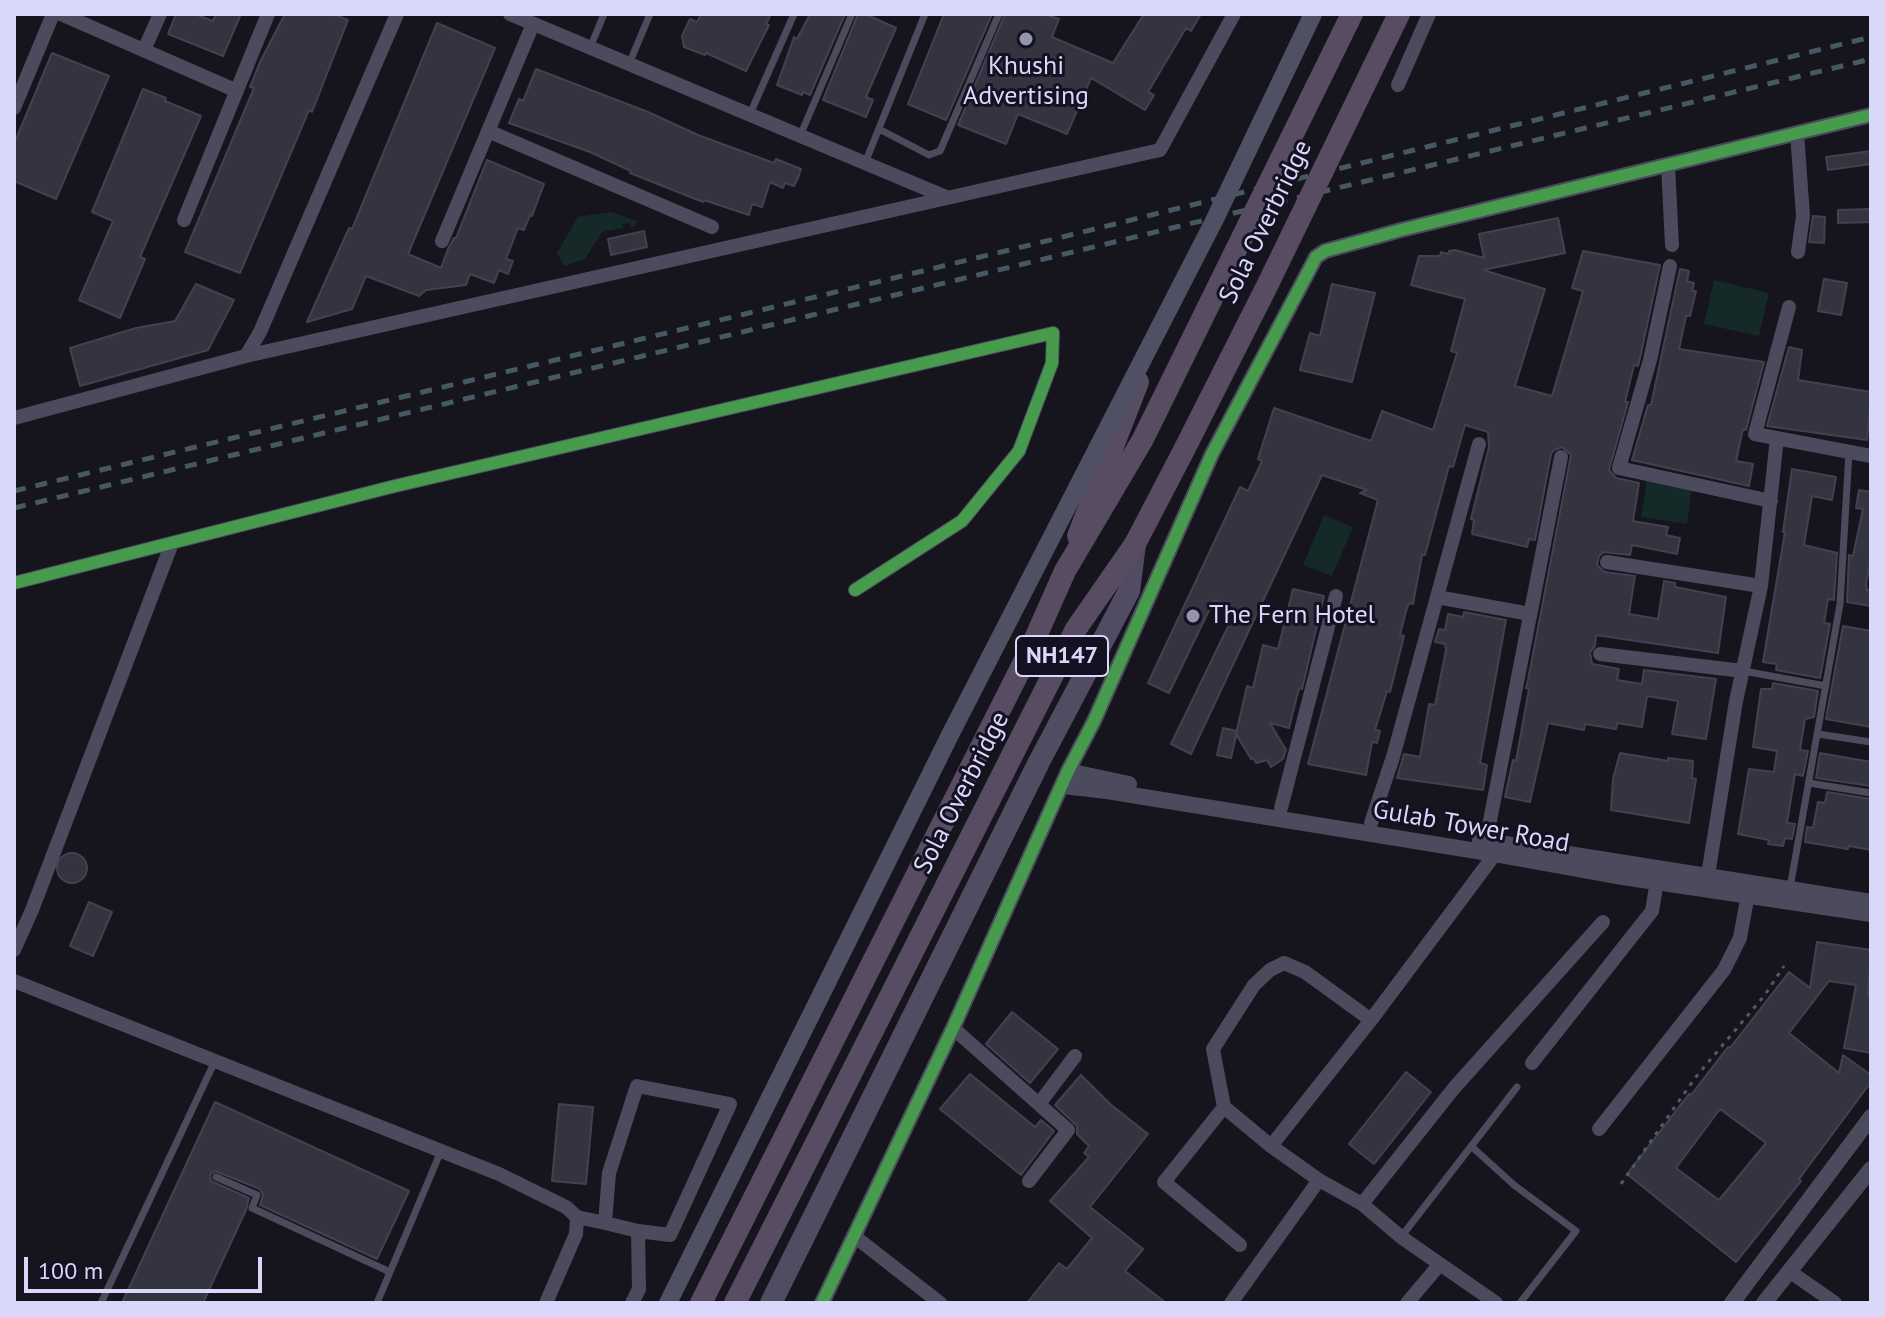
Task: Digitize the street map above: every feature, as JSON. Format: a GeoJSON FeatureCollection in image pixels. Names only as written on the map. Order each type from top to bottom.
{"type":"FeatureCollection","features":[{"type":"Feature","properties":{"kind":"highway","name":"Sola Overbridge"},"geometry":{"type":"LineString","coordinates":[[701,1303],[1029,652],[1065,571],[1143,439],[1352,14]]}},
{"type":"Feature","properties":{"kind":"highway","name":"Sola Overbridge"},"geometry":{"type":"LineString","coordinates":[[735,1303],[1076,629],[1135,544],[1267,286],[1399,14]]}},
{"type":"Feature","properties":{"kind":"highway"},"geometry":{"type":"LineString","coordinates":[[1065,571],[1158,329]]}},
{"type":"Feature","properties":{"kind":"main road"},"geometry":{"type":"LineString","coordinates":[[668,1303],[951,733],[1214,221],[1313,14]]}},
{"type":"Feature","properties":{"kind":"main road"},"geometry":{"type":"LineString","coordinates":[[771,1303],[1032,776],[1129,591],[1135,544]]}},
{"type":"Feature","properties":{"kind":"street"},"geometry":{"type":"LineString","coordinates":[[14,108],[53,14]]}},
{"type":"Feature","properties":{"kind":"street"},"geometry":{"type":"LineString","coordinates":[[61,14],[237,91]]}},
{"type":"Feature","properties":{"kind":"street"},"geometry":{"type":"LineString","coordinates":[[144,50],[160,14]]}},
{"type":"Feature","properties":{"kind":"street"},"geometry":{"type":"LineString","coordinates":[[184,220],[268,14]]}},
{"type":"Feature","properties":{"kind":"street"},"geometry":{"type":"LineString","coordinates":[[246,356],[260,332],[397,14]]}},
{"type":"Feature","properties":{"kind":"street"},"geometry":{"type":"LineString","coordinates":[[510,14],[946,197]]}},
{"type":"Feature","properties":{"kind":"street"},"geometry":{"type":"LineString","coordinates":[[14,418],[246,356],[1160,150],[1234,14]]}},
{"type":"Feature","properties":{"kind":"street"},"geometry":{"type":"LineString","coordinates":[[1398,85],[1429,14]]}},
{"type":"Feature","properties":{"kind":"street"},"geometry":{"type":"LineString","coordinates":[[442,241],[533,24]]}},
{"type":"Feature","properties":{"kind":"street"},"geometry":{"type":"LineString","coordinates":[[822,1303],[953,1028],[1212,454],[1316,257],[1325,251],[1401,230],[1871,115]]}},
{"type":"Feature","properties":{"kind":"street"},"geometry":{"type":"LineString","coordinates":[[488,131],[712,227]]}},
{"type":"Feature","properties":{"kind":"street"},"geometry":{"type":"LineString","coordinates":[[1797,133],[1803,216],[1798,252]]}},
{"type":"Feature","properties":{"kind":"street"},"geometry":{"type":"LineString","coordinates":[[1668,164],[1672,245]]}},
{"type":"Feature","properties":{"kind":"street"},"geometry":{"type":"LineString","coordinates":[[1670,266],[1650,360],[1619,468],[1771,501]]}},
{"type":"Feature","properties":{"kind":"street"},"geometry":{"type":"LineString","coordinates":[[1789,307],[1755,434],[1871,456]]}},
{"type":"Feature","properties":{"kind":"street"},"geometry":{"type":"LineString","coordinates":[[14,583],[395,486],[1053,333],[1052,363],[1019,451],[962,521],[855,590]]}},
{"type":"Feature","properties":{"kind":"street"},"geometry":{"type":"LineString","coordinates":[[1708,875],[1761,586],[1777,438]]}},
{"type":"Feature","properties":{"kind":"street"},"geometry":{"type":"LineString","coordinates":[[1371,823],[1393,757],[1479,444]]}},
{"type":"Feature","properties":{"kind":"street"},"geometry":{"type":"LineString","coordinates":[[1271,1146],[1371,1020],[1491,848],[1530,614],[1561,457]]}},
{"type":"Feature","properties":{"kind":"street"},"geometry":{"type":"LineString","coordinates":[[14,950],[172,543]]}},
{"type":"Feature","properties":{"kind":"street"},"geometry":{"type":"LineString","coordinates":[[1607,562],[1761,586]]}},
{"type":"Feature","properties":{"kind":"street"},"geometry":{"type":"LineString","coordinates":[[1281,808],[1336,596]]}},
{"type":"Feature","properties":{"kind":"street"},"geometry":{"type":"LineString","coordinates":[[1437,597],[1530,614]]}},
{"type":"Feature","properties":{"kind":"street"},"geometry":{"type":"LineString","coordinates":[[1600,654],[1743,671]]}},
{"type":"Feature","properties":{"kind":"street"},"geometry":{"type":"LineString","coordinates":[[1065,779],[1281,808],[1491,848],[1708,875],[1871,902]]}},
{"type":"Feature","properties":{"kind":"street","name":"Gulab Tower Road"},"geometry":{"type":"LineString","coordinates":[[1065,779],[1107,791],[1491,848],[1657,881],[1871,914]]}},
{"type":"Feature","properties":{"kind":"street"},"geometry":{"type":"LineString","coordinates":[[1532,1063],[1652,911],[1657,881]]}},
{"type":"Feature","properties":{"kind":"street"},"geometry":{"type":"LineString","coordinates":[[1599,1129],[1724,970],[1740,938],[1748,894]]}},
{"type":"Feature","properties":{"kind":"street"},"geometry":{"type":"LineString","coordinates":[[1362,1204],[1454,1088],[1603,922]]}},
{"type":"Feature","properties":{"kind":"street"},"geometry":{"type":"LineString","coordinates":[[1371,1020],[1305,972],[1292,965],[1277,965],[1254,985],[1213,1049],[1224,1107],[1271,1146],[1319,1180],[1362,1204],[1401,1237],[1496,1303]]}},
{"type":"Feature","properties":{"kind":"street"},"geometry":{"type":"LineString","coordinates":[[14,981],[441,1151],[526,1187],[566,1207],[577,1217],[638,1231],[670,1235],[730,1104],[637,1086],[609,1173],[605,1223]]}},
{"type":"Feature","properties":{"kind":"street"},"geometry":{"type":"LineString","coordinates":[[953,1028],[1068,1130],[1029,1181]]}},
{"type":"Feature","properties":{"kind":"street"},"geometry":{"type":"LineString","coordinates":[[1039,1104],[1075,1056]]}},
{"type":"Feature","properties":{"kind":"street"},"geometry":{"type":"LineString","coordinates":[[1224,1107],[1158,1178],[1240,1245]]}},
{"type":"Feature","properties":{"kind":"street"},"geometry":{"type":"LineString","coordinates":[[1732,1303],[1871,1117]]}},
{"type":"Feature","properties":{"kind":"street"},"geometry":{"type":"LineString","coordinates":[[1764,1303],[1871,1169]]}},
{"type":"Feature","properties":{"kind":"street"},"geometry":{"type":"LineString","coordinates":[[1231,1303],[1319,1180]]}},
{"type":"Feature","properties":{"kind":"street"},"geometry":{"type":"LineString","coordinates":[[546,1303],[576,1234],[577,1217]]}},
{"type":"Feature","properties":{"kind":"street"},"geometry":{"type":"LineString","coordinates":[[632,1303],[639,1289],[638,1231]]}},
{"type":"Feature","properties":{"kind":"street"},"geometry":{"type":"LineString","coordinates":[[854,1236],[940,1303]]}},
{"type":"Feature","properties":{"kind":"street"},"geometry":{"type":"LineString","coordinates":[[1407,1303],[1440,1264]]}},
{"type":"Feature","properties":{"kind":"street"},"geometry":{"type":"LineString","coordinates":[[1789,1271],[1835,1303]]}},
{"type":"Feature","properties":{"kind":"lane"},"geometry":{"type":"LineString","coordinates":[[590,48],[604,14]]}},
{"type":"Feature","properties":{"kind":"lane"},"geometry":{"type":"LineString","coordinates":[[629,64],[650,14]]}},
{"type":"Feature","properties":{"kind":"lane"},"geometry":{"type":"LineString","coordinates":[[749,116],[794,14]]}},
{"type":"Feature","properties":{"kind":"lane"},"geometry":{"type":"LineString","coordinates":[[800,136],[852,14]]}},
{"type":"Feature","properties":{"kind":"lane"},"geometry":{"type":"LineString","coordinates":[[865,163],[925,14]]}},
{"type":"Feature","properties":{"kind":"lane"},"geometry":{"type":"LineString","coordinates":[[879,129],[929,155],[940,151],[999,14]]}},
{"type":"Feature","properties":{"kind":"lane"},"geometry":{"type":"LineString","coordinates":[[1790,888],[1840,604],[1849,452]]}},
{"type":"Feature","properties":{"kind":"lane"},"geometry":{"type":"LineString","coordinates":[[1743,671],[1826,686]]}},
{"type":"Feature","properties":{"kind":"lane"},"geometry":{"type":"LineString","coordinates":[[1818,734],[1871,742]]}},
{"type":"Feature","properties":{"kind":"lane"},"geometry":{"type":"LineString","coordinates":[[1809,783],[1871,793]]}},
{"type":"Feature","properties":{"kind":"lane"},"geometry":{"type":"LineString","coordinates":[[101,1303],[215,1061]]}},
{"type":"Feature","properties":{"kind":"lane"},"geometry":{"type":"LineString","coordinates":[[1401,1237],[1517,1087]]}},
{"type":"Feature","properties":{"kind":"lane"},"geometry":{"type":"LineString","coordinates":[[1471,1146],[1514,1185],[1576,1231],[1520,1303]]}},
{"type":"Feature","properties":{"kind":"lane"},"geometry":{"type":"LineString","coordinates":[[377,1303],[441,1151]]}},
{"type":"Feature","properties":{"kind":"lane"},"geometry":{"type":"LineString","coordinates":[[216,1177],[257,1195],[252,1208],[390,1272]]}},
{"type":"Feature","properties":{"kind":"path"},"geometry":{"type":"LineString","coordinates":[[1621,1184],[1695,1078],[1764,996],[1784,966]]}},
{"type":"Feature","properties":{"kind":"green space"},"geometry":{"type":"Polygon","coordinates":[[[611,212],[637,221],[635,226],[623,224],[623,228],[602,232],[585,259],[564,266],[557,253],[578,217],[611,212]]]}},
{"type":"Feature","properties":{"kind":"green space"},"geometry":{"type":"Polygon","coordinates":[[[1714,280],[1769,293],[1759,336],[1704,324],[1714,280]]]}},
{"type":"Feature","properties":{"kind":"green space"},"geometry":{"type":"Polygon","coordinates":[[[1647,479],[1692,486],[1687,524],[1641,517],[1647,479]]]}},
{"type":"Feature","properties":{"kind":"green space"},"geometry":{"type":"Polygon","coordinates":[[[1324,515],[1353,527],[1332,576],[1303,565],[1324,515]]]}},
{"type":"Feature","properties":{"kind":"building"},"geometry":{"type":"Polygon","coordinates":[[[176,14],[194,14],[213,21],[216,14],[241,14],[223,56],[168,34],[176,14]]]}},
{"type":"Feature","properties":{"kind":"building"},"geometry":{"type":"Polygon","coordinates":[[[285,14],[333,14],[348,20],[312,112],[309,110],[240,273],[185,252],[254,88],[250,87],[261,60],[285,14]]]}},
{"type":"Feature","properties":{"kind":"building"},"geometry":{"type":"Polygon","coordinates":[[[701,14],[771,14],[766,24],[769,25],[746,71],[684,47],[682,36],[690,19],[697,22],[701,14]]]}},
{"type":"Feature","properties":{"kind":"building"},"geometry":{"type":"Polygon","coordinates":[[[810,14],[845,14],[810,95],[803,92],[802,95],[777,85],[794,37],[797,39],[810,14]]]}},
{"type":"Feature","properties":{"kind":"building"},"geometry":{"type":"Polygon","coordinates":[[[858,14],[865,14],[896,28],[866,97],[873,100],[866,117],[823,100],[858,14]]]}},
{"type":"Feature","properties":{"kind":"building"},"geometry":{"type":"Polygon","coordinates":[[[944,14],[992,14],[946,120],[908,104],[944,14]]]}},
{"type":"Feature","properties":{"kind":"building"},"geometry":{"type":"Polygon","coordinates":[[[1005,14],[1044,14],[1059,19],[1052,37],[1113,63],[1144,14],[1201,14],[1191,31],[1186,28],[1148,92],[1154,95],[1145,110],[1091,78],[1067,134],[1018,114],[1006,144],[958,125],[1005,14]]]}},
{"type":"Feature","properties":{"kind":"building"},"geometry":{"type":"Polygon","coordinates":[[[437,23],[495,48],[408,254],[441,268],[487,160],[544,184],[524,230],[518,228],[506,259],[513,261],[508,274],[499,270],[494,283],[470,274],[466,285],[426,290],[419,296],[366,276],[352,309],[307,322],[349,228],[352,229],[437,23]]]}},
{"type":"Feature","properties":{"kind":"building"},"geometry":{"type":"Polygon","coordinates":[[[52,53],[109,76],[56,199],[14,181],[14,144],[52,53]]]}},
{"type":"Feature","properties":{"kind":"building"},"geometry":{"type":"Polygon","coordinates":[[[536,69],[648,112],[698,135],[774,163],[776,159],[801,169],[798,178],[794,186],[785,183],[783,188],[770,182],[762,207],[752,204],[749,215],[703,202],[630,173],[590,152],[509,123],[519,99],[523,101],[536,69]]]}},
{"type":"Feature","properties":{"kind":"building"},"geometry":{"type":"Polygon","coordinates":[[[143,89],[201,116],[140,257],[145,259],[120,318],[79,300],[113,221],[92,212],[143,89]]]}},
{"type":"Feature","properties":{"kind":"building"},"geometry":{"type":"Polygon","coordinates":[[[1871,151],[1871,164],[1828,170],[1826,157],[1871,151]]]}},
{"type":"Feature","properties":{"kind":"building"},"geometry":{"type":"Polygon","coordinates":[[[1871,209],[1871,222],[1838,223],[1838,210],[1871,209]]]}},
{"type":"Feature","properties":{"kind":"building"},"geometry":{"type":"Polygon","coordinates":[[[1813,216],[1825,217],[1824,243],[1809,242],[1813,216]]]}},
{"type":"Feature","properties":{"kind":"building"},"geometry":{"type":"Polygon","coordinates":[[[1558,218],[1565,253],[1483,270],[1545,289],[1515,386],[1552,396],[1583,291],[1572,288],[1583,251],[1660,265],[1640,358],[1638,366],[1634,365],[1625,402],[1628,402],[1609,470],[1616,478],[1639,483],[1633,521],[1668,527],[1666,535],[1680,538],[1677,554],[1632,545],[1630,555],[1604,552],[1599,556],[1597,565],[1605,572],[1635,576],[1629,614],[1658,619],[1664,581],[1675,583],[1675,587],[1726,597],[1718,653],[1596,635],[1595,646],[1590,652],[1592,664],[1619,669],[1617,680],[1642,684],[1644,670],[1716,679],[1706,739],[1672,734],[1678,701],[1647,696],[1642,727],[1617,723],[1616,729],[1585,724],[1584,730],[1548,723],[1530,802],[1505,797],[1513,760],[1516,761],[1529,689],[1526,688],[1571,455],[1562,447],[1551,454],[1535,540],[1529,539],[1527,547],[1472,534],[1474,520],[1471,519],[1489,447],[1488,432],[1465,425],[1453,467],[1449,466],[1425,555],[1422,555],[1413,604],[1409,603],[1406,611],[1400,635],[1404,636],[1390,692],[1387,691],[1375,730],[1380,731],[1377,743],[1372,742],[1366,775],[1308,764],[1378,500],[1360,493],[1367,490],[1322,475],[1191,754],[1171,744],[1236,610],[1214,600],[1169,693],[1148,683],[1240,487],[1248,491],[1262,461],[1258,459],[1274,408],[1371,441],[1382,411],[1433,430],[1457,353],[1451,351],[1465,299],[1411,285],[1419,256],[1440,256],[1441,252],[1448,254],[1455,250],[1484,258],[1479,234],[1558,218]]]}},
{"type":"Feature","properties":{"kind":"building"},"geometry":{"type":"Polygon","coordinates":[[[644,231],[647,247],[611,255],[608,239],[644,231]]]}},
{"type":"Feature","properties":{"kind":"building"},"geometry":{"type":"Polygon","coordinates":[[[1680,269],[1689,271],[1687,281],[1694,283],[1692,291],[1696,291],[1690,316],[1686,316],[1679,349],[1764,362],[1736,461],[1753,464],[1749,486],[1632,460],[1648,405],[1651,405],[1680,269]]]}},
{"type":"Feature","properties":{"kind":"building"},"geometry":{"type":"Polygon","coordinates":[[[1824,279],[1847,283],[1841,315],[1818,311],[1824,279]]]}},
{"type":"Feature","properties":{"kind":"building"},"geometry":{"type":"Polygon","coordinates":[[[196,284],[234,300],[208,350],[80,386],[70,348],[136,328],[175,321],[196,284]]]}},
{"type":"Feature","properties":{"kind":"building"},"geometry":{"type":"Polygon","coordinates":[[[1332,284],[1375,293],[1352,382],[1300,370],[1310,333],[1320,336],[1332,284]]]}},
{"type":"Feature","properties":{"kind":"building"},"geometry":{"type":"Polygon","coordinates":[[[1789,347],[1802,350],[1798,380],[1871,392],[1867,440],[1767,426],[1789,347]]]}},
{"type":"Feature","properties":{"kind":"building"},"geometry":{"type":"Polygon","coordinates":[[[1792,469],[1836,477],[1832,500],[1812,496],[1804,545],[1837,553],[1834,600],[1828,599],[1824,623],[1830,624],[1820,678],[1776,670],[1777,664],[1763,662],[1785,532],[1792,469]]]}},
{"type":"Feature","properties":{"kind":"building"},"geometry":{"type":"Polygon","coordinates":[[[1859,490],[1871,492],[1871,558],[1866,584],[1867,590],[1871,590],[1871,606],[1847,602],[1849,555],[1853,556],[1863,509],[1856,508],[1859,490]]]}},
{"type":"Feature","properties":{"kind":"building"},"geometry":{"type":"Polygon","coordinates":[[[1293,589],[1324,596],[1302,689],[1299,688],[1289,728],[1270,723],[1286,750],[1283,759],[1271,767],[1267,760],[1256,763],[1251,759],[1236,734],[1247,686],[1253,688],[1263,645],[1278,649],[1293,589]]]}},
{"type":"Feature","properties":{"kind":"building"},"geometry":{"type":"Polygon","coordinates":[[[1464,612],[1506,620],[1480,763],[1487,765],[1483,790],[1397,778],[1404,754],[1420,757],[1429,704],[1435,705],[1446,650],[1445,644],[1435,642],[1439,629],[1445,630],[1448,614],[1463,617],[1464,612]]]}},
{"type":"Feature","properties":{"kind":"building"},"geometry":{"type":"Polygon","coordinates":[[[1843,626],[1871,631],[1871,727],[1826,719],[1843,626]]]}},
{"type":"Feature","properties":{"kind":"building"},"geometry":{"type":"Polygon","coordinates":[[[1773,683],[1818,691],[1814,717],[1805,719],[1800,750],[1808,751],[1803,776],[1795,774],[1787,823],[1795,824],[1792,839],[1785,838],[1783,846],[1738,834],[1749,769],[1774,772],[1777,751],[1753,747],[1761,689],[1772,689],[1773,683]]]}},
{"type":"Feature","properties":{"kind":"building"},"geometry":{"type":"Polygon","coordinates":[[[1223,728],[1237,731],[1231,758],[1217,755],[1223,728]]]}},
{"type":"Feature","properties":{"kind":"building"},"geometry":{"type":"Polygon","coordinates":[[[1620,753],[1668,761],[1668,758],[1693,761],[1692,778],[1696,779],[1689,823],[1611,810],[1613,779],[1620,753]]]}},
{"type":"Feature","properties":{"kind":"building"},"geometry":{"type":"Polygon","coordinates":[[[1820,753],[1871,762],[1871,786],[1816,778],[1820,753]]]}},
{"type":"Feature","properties":{"kind":"building"},"geometry":{"type":"Polygon","coordinates":[[[1827,792],[1871,799],[1871,850],[1805,842],[1807,827],[1813,828],[1818,802],[1825,803],[1827,792]]]}},
{"type":"Feature","properties":{"kind":"building"},"geometry":{"type":"Polygon","coordinates":[[[72,853],[83,857],[87,868],[83,879],[72,883],[61,879],[57,868],[61,857],[72,853]]]}},
{"type":"Feature","properties":{"kind":"building"},"geometry":{"type":"Polygon","coordinates":[[[89,902],[112,912],[93,956],[70,946],[89,902]]]}},
{"type":"Feature","properties":{"kind":"building"},"geometry":{"type":"Polygon","coordinates":[[[1817,942],[1871,950],[1868,996],[1871,997],[1871,1053],[1844,1048],[1856,985],[1829,981],[1789,1033],[1839,1073],[1843,1055],[1871,1075],[1871,1082],[1799,1179],[1801,1181],[1736,1262],[1627,1174],[1789,972],[1810,988],[1817,942]],[[1720,1109],[1676,1168],[1719,1200],[1766,1143],[1720,1109]]]}},
{"type":"Feature","properties":{"kind":"building"},"geometry":{"type":"Polygon","coordinates":[[[1012,1012],[1058,1049],[1030,1083],[986,1044],[1012,1012]]]}},
{"type":"Feature","properties":{"kind":"building"},"geometry":{"type":"Polygon","coordinates":[[[1406,1072],[1431,1092],[1374,1164],[1349,1144],[1406,1072]]]}},
{"type":"Feature","properties":{"kind":"building"},"geometry":{"type":"Polygon","coordinates":[[[970,1074],[1035,1127],[1041,1120],[1054,1131],[1021,1175],[940,1109],[970,1074]]]}},
{"type":"Feature","properties":{"kind":"building"},"geometry":{"type":"Polygon","coordinates":[[[1081,1075],[1110,1104],[1148,1134],[1090,1207],[1143,1249],[1125,1271],[1166,1303],[1027,1303],[1059,1263],[1067,1269],[1092,1238],[1050,1201],[1089,1157],[1084,1153],[1089,1146],[1077,1134],[1077,1126],[1055,1105],[1081,1075]]]}},
{"type":"Feature","properties":{"kind":"building"},"geometry":{"type":"Polygon","coordinates":[[[215,1102],[409,1191],[377,1259],[260,1205],[263,1195],[260,1189],[215,1171],[210,1175],[211,1181],[249,1198],[203,1303],[122,1303],[215,1102]]]}},
{"type":"Feature","properties":{"kind":"building"},"geometry":{"type":"Polygon","coordinates":[[[559,1104],[593,1107],[586,1184],[552,1181],[559,1104]]]}},
{"type":"Feature","properties":{"kind":"railway"},"geometry":{"type":"LineString","coordinates":[[14,491],[1871,37]]}},
{"type":"Feature","properties":{"kind":"railway"},"geometry":{"type":"LineString","coordinates":[[14,508],[1871,59]]}},
{"type":"Feature","properties":{"kind":"cycle path"},"geometry":{"type":"LineString","coordinates":[[822,1303],[953,1028],[1212,454],[1316,257],[1325,251],[1401,230],[1871,115]]}},
{"type":"Feature","properties":{"kind":"cycle path"},"geometry":{"type":"LineString","coordinates":[[14,583],[395,486],[1053,333],[1052,363],[1019,451],[962,521],[855,590]]}},
{"type":"Feature","properties":{"kind":"place","name":"Khushi Advertising"},"geometry":{"type":"Point","coordinates":[1026,39]}},
{"type":"Feature","properties":{"kind":"place","name":"The Fern Hotel"},"geometry":{"type":"Point","coordinates":[1193,616]}}]}
